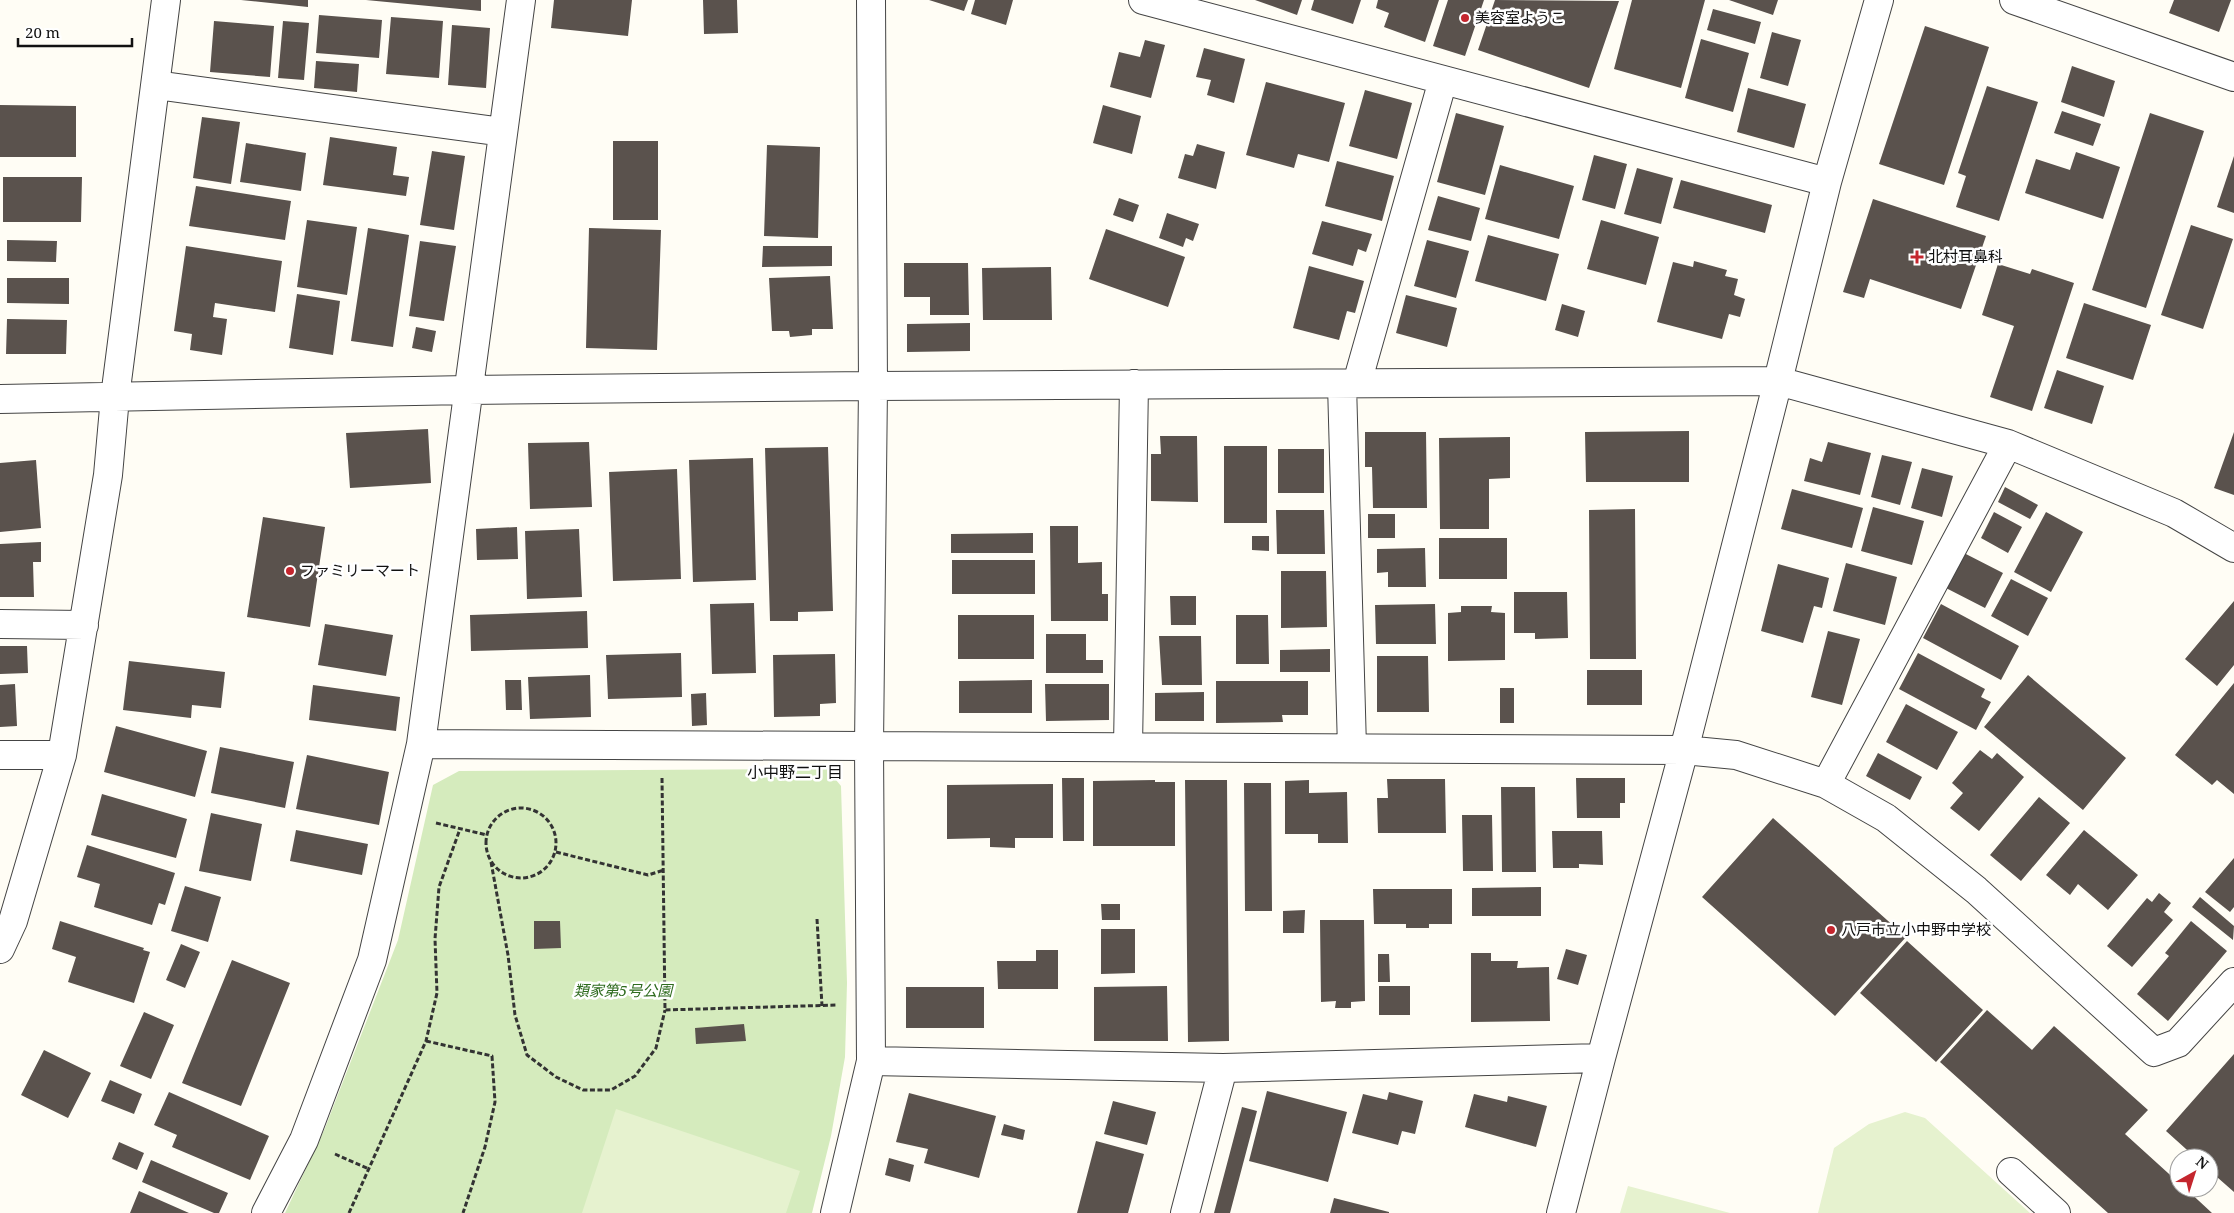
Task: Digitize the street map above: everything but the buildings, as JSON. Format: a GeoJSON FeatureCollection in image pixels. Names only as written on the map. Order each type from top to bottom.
{"type":"FeatureCollection","features":[{"type":"Feature","properties":{"kind":"street"},"geometry":{"type":"LineString","coordinates":[[0,949],[13,920],[62,755],[108,475],[115,397],[166,0]]}},
{"type":"Feature","properties":{"kind":"street"},"geometry":{"type":"LineString","coordinates":[[266,1213],[304,1140],[372,960],[421,744],[521,0]]}},
{"type":"Feature","properties":{"kind":"street"},"geometry":{"type":"LineString","coordinates":[[835,1213],[871,1061],[869,746],[873,386],[871,0]]}},
{"type":"Feature","properties":{"kind":"street"},"geometry":{"type":"LineString","coordinates":[[1144,0],[1827,182]]}},
{"type":"Feature","properties":{"kind":"street"},"geometry":{"type":"LineString","coordinates":[[1561,1213],[1600,1058],[1684,750],[1827,182],[1879,0]]}},
{"type":"Feature","properties":{"kind":"street"},"geometry":{"type":"LineString","coordinates":[[2014,0],[2234,77]]}},
{"type":"Feature","properties":{"kind":"street"},"geometry":{"type":"LineString","coordinates":[[1352,748],[1350,384],[1443,80]]}},
{"type":"Feature","properties":{"kind":"street"},"geometry":{"type":"LineString","coordinates":[[156,85],[503,132]]}},
{"type":"Feature","properties":{"kind":"street"},"geometry":{"type":"LineString","coordinates":[[0,399],[468,390],[873,386],[1778,382],[2008,444],[2174,512],[2234,548]]}},
{"type":"Feature","properties":{"kind":"street"},"geometry":{"type":"LineString","coordinates":[[1128,747],[1134,384]]}},
{"type":"Feature","properties":{"kind":"street"},"geometry":{"type":"LineString","coordinates":[[1826,784],[2008,444]]}},
{"type":"Feature","properties":{"kind":"street"},"geometry":{"type":"LineString","coordinates":[[0,624],[84,624]]}},
{"type":"Feature","properties":{"kind":"street"},"geometry":{"type":"LineString","coordinates":[[421,744],[1684,750],[1736,755],[1826,784],[1886,818],[1976,890],[2154,1052],[2178,1043],[2234,982]]}},
{"type":"Feature","properties":{"kind":"street"},"geometry":{"type":"LineString","coordinates":[[0,755],[62,755]]}},
{"type":"Feature","properties":{"kind":"street"},"geometry":{"type":"LineString","coordinates":[[871,1061],[1223,1068],[1600,1058]]}},
{"type":"Feature","properties":{"kind":"street"},"geometry":{"type":"LineString","coordinates":[[1185,1213],[1223,1068]]}},
{"type":"Feature","properties":{"kind":"street"},"geometry":{"type":"LineString","coordinates":[[2011,1172],[2056,1213]]}},
{"type":"Feature","properties":{"kind":"path"},"geometry":{"type":"LineString","coordinates":[[491,862],[501,873],[513,878],[527,878],[540,874],[550,864],[556,852],[556,838],[551,825],[542,815],[530,809],[515,808],[502,813],[493,823],[487,835],[486,849],[491,862],[508,955],[515,1015],[527,1055],[556,1077],[583,1090],[611,1090],[634,1076],[656,1048],[665,1010],[661,745]]}},
{"type":"Feature","properties":{"kind":"path"},"geometry":{"type":"LineString","coordinates":[[405,814],[487,835]]}},
{"type":"Feature","properties":{"kind":"path"},"geometry":{"type":"LineString","coordinates":[[349,1213],[426,1041],[437,993],[435,939],[439,887],[460,829]]}},
{"type":"Feature","properties":{"kind":"path"},"geometry":{"type":"LineString","coordinates":[[556,852],[648,875],[664,870]]}},
{"type":"Feature","properties":{"kind":"path"},"geometry":{"type":"LineString","coordinates":[[817,919],[822,1006]]}},
{"type":"Feature","properties":{"kind":"path"},"geometry":{"type":"LineString","coordinates":[[665,1010],[871,1004]]}},
{"type":"Feature","properties":{"kind":"path"},"geometry":{"type":"LineString","coordinates":[[426,1041],[492,1056],[495,1102],[485,1148],[463,1213]]}},
{"type":"Feature","properties":{"kind":"green space","name":"類家第5号公園"},"geometry":{"type":"Polygon","coordinates":[[[827,769],[841,786],[847,983],[845,1057],[831,1136],[812,1213],[285,1213],[325,1128],[398,940],[433,785],[459,771],[827,769]]]}},
{"type":"Feature","properties":{"kind":"green space"},"geometry":{"type":"Polygon","coordinates":[[[616,1109],[800,1171],[786,1213],[582,1213],[616,1109]]]}},
{"type":"Feature","properties":{"kind":"green space"},"geometry":{"type":"Polygon","coordinates":[[[1905,1112],[1925,1118],[2030,1213],[1818,1213],[1834,1148],[1869,1124],[1905,1112]]]}},
{"type":"Feature","properties":{"kind":"green space"},"geometry":{"type":"Polygon","coordinates":[[[1628,1186],[1730,1213],[1620,1213],[1628,1186]]]}},
{"type":"Feature","properties":{"kind":"place","name":"美容室ようこ"},"geometry":{"type":"Point","coordinates":[1465,18]}},
{"type":"Feature","properties":{"kind":"place","name":"北村耳鼻科"},"geometry":{"type":"Point","coordinates":[1917,257]}},
{"type":"Feature","properties":{"kind":"place","name":"ファミリーマート"},"geometry":{"type":"Point","coordinates":[290,571]}},
{"type":"Feature","properties":{"kind":"place","name":"八戸市立小中野中学校"},"geometry":{"type":"Point","coordinates":[1831,930]}},
{"type":"Feature","properties":{"kind":"district","name":"小中野二丁目"},"geometry":{"type":"Point","coordinates":[795,772]}}]}
